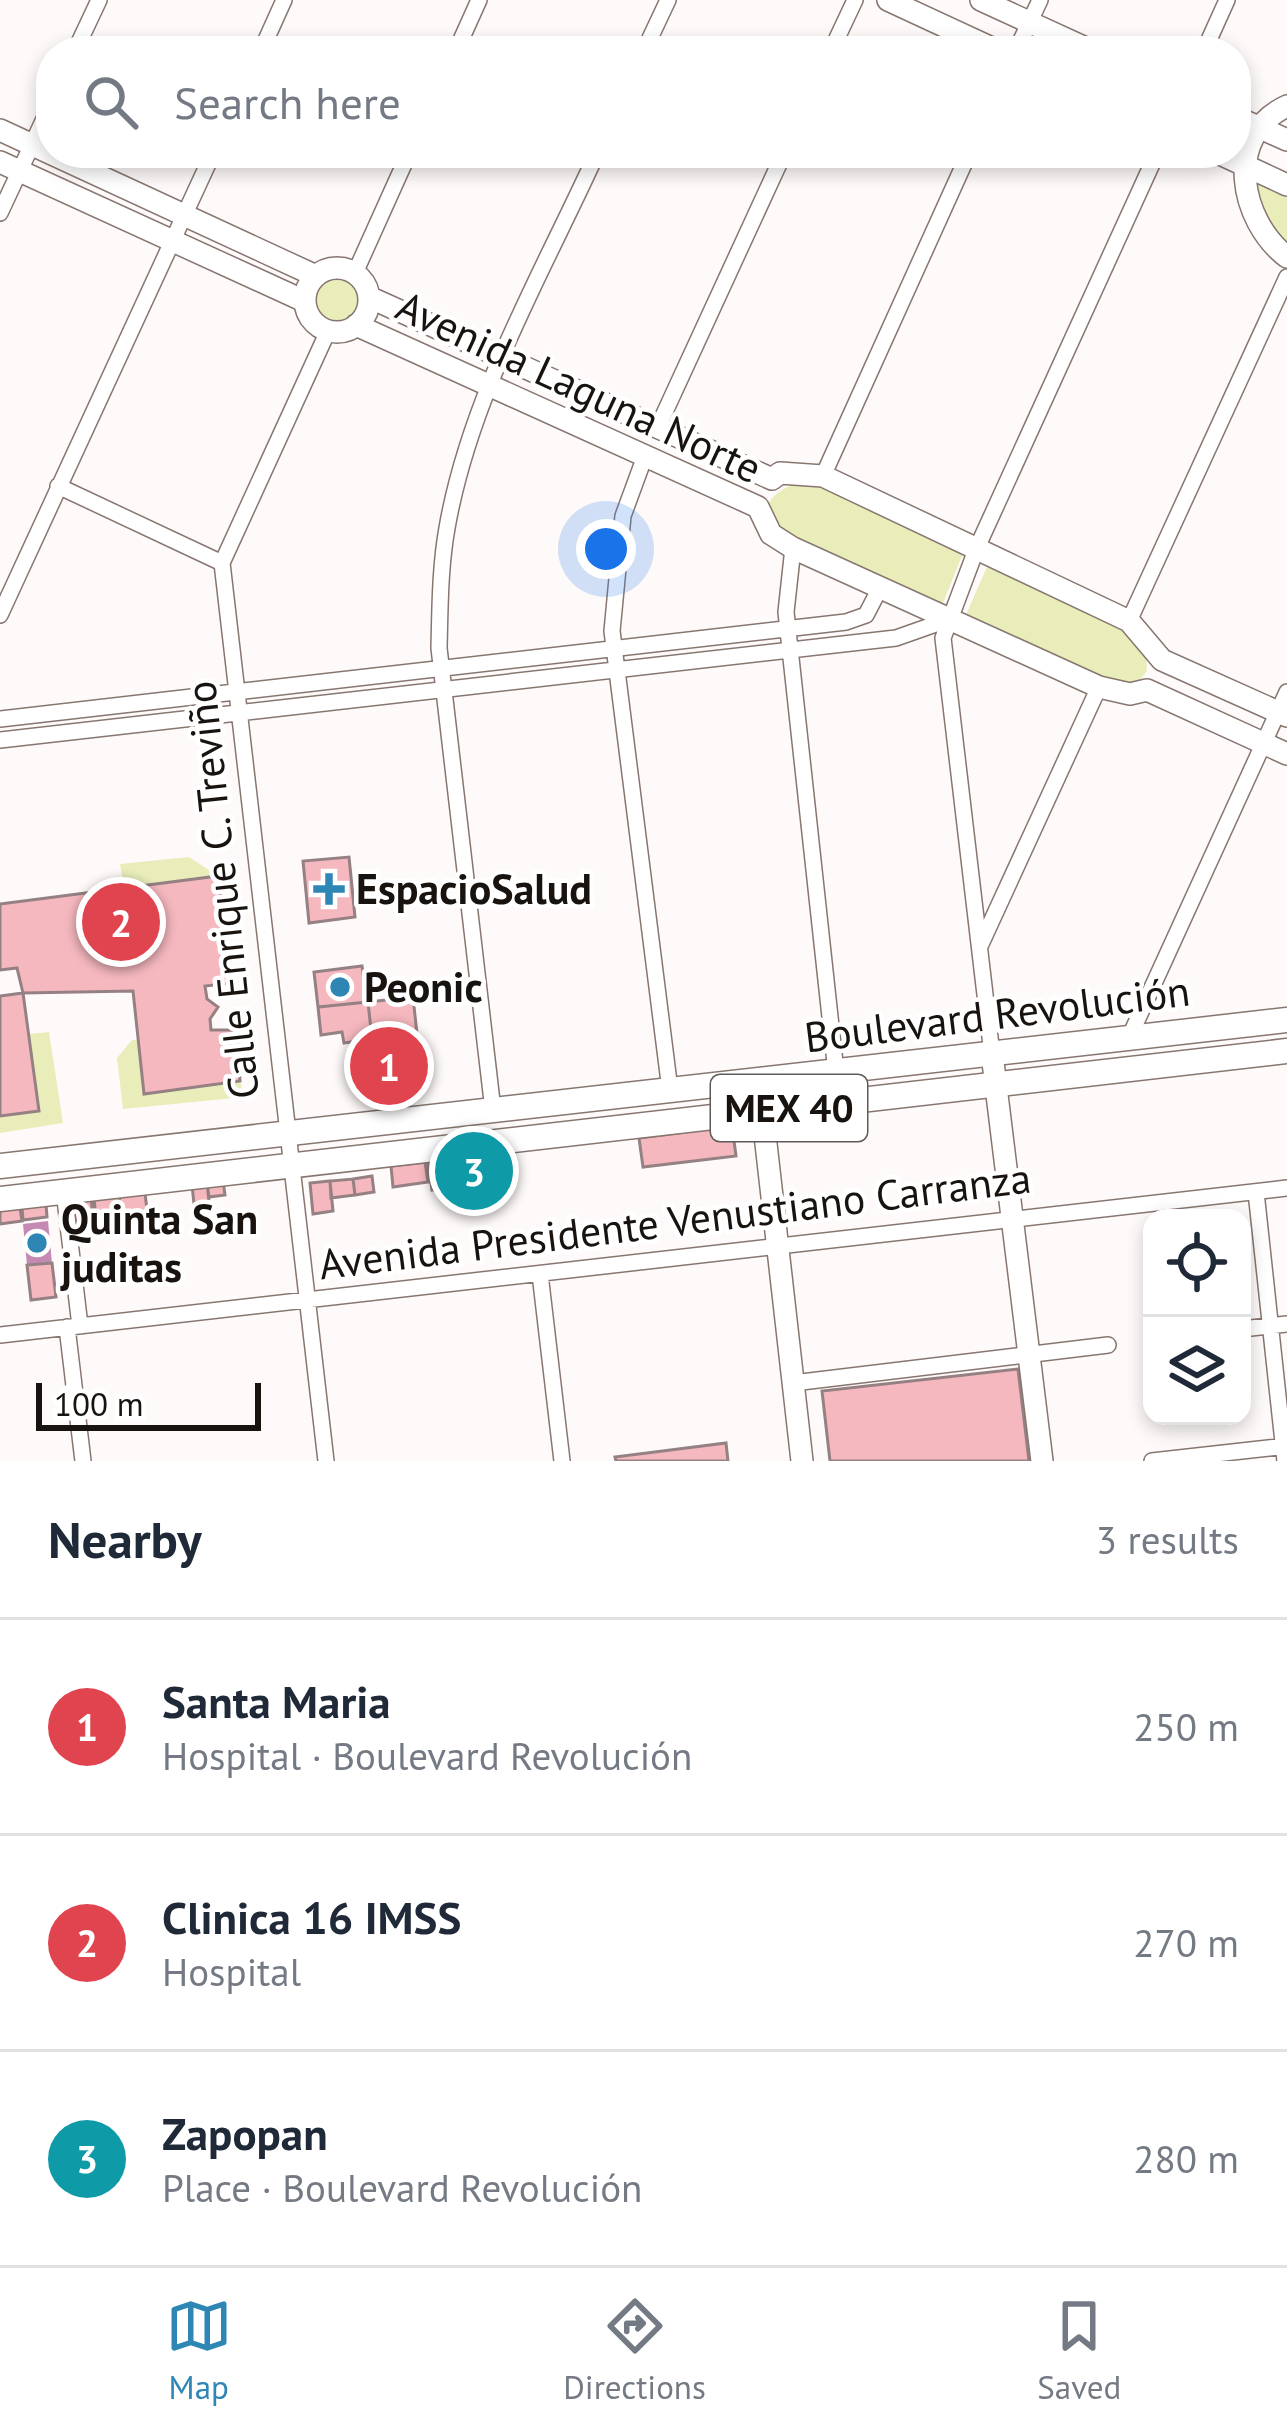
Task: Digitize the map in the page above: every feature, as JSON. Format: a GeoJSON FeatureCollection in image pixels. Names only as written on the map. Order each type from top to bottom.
{"type":"FeatureCollection","features":[{"type":"Feature","properties":{"kind":"main road","name":"Boulevard Revolución"},"geometry":{"type":"LineString","coordinates":[[0,1166],[1287,1020]]}},
{"type":"Feature","properties":{"kind":"main road","name":"MEX 40"},"geometry":{"type":"LineString","coordinates":[[0,1199],[1287,1051]]}},
{"type":"Feature","properties":{"kind":"street"},"geometry":{"type":"LineString","coordinates":[[83,36],[99,0]]}},
{"type":"Feature","properties":{"kind":"street"},"geometry":{"type":"LineString","coordinates":[[267,36],[284,0]]}},
{"type":"Feature","properties":{"kind":"street"},"geometry":{"type":"LineString","coordinates":[[463,36],[479,0]]}},
{"type":"Feature","properties":{"kind":"street"},"geometry":{"type":"LineString","coordinates":[[651,36],[668,0]]}},
{"type":"Feature","properties":{"kind":"street"},"geometry":{"type":"LineString","coordinates":[[838,36],[855,0]]}},
{"type":"Feature","properties":{"kind":"street"},"geometry":{"type":"LineString","coordinates":[[888,0],[966,36]]}},
{"type":"Feature","properties":{"kind":"street"},"geometry":{"type":"LineString","coordinates":[[981,0],[1060,36]]}},
{"type":"Feature","properties":{"kind":"street"},"geometry":{"type":"LineString","coordinates":[[1023,36],[1040,0]]}},
{"type":"Feature","properties":{"kind":"street"},"geometry":{"type":"LineString","coordinates":[[1211,36],[1227,0]]}},
{"type":"Feature","properties":{"kind":"street"},"geometry":{"type":"LineString","coordinates":[[1251,148],[1259,128],[1287,106]]}},
{"type":"Feature","properties":{"kind":"street"},"geometry":{"type":"LineString","coordinates":[[1251,124],[1287,140]]}},
{"type":"Feature","properties":{"kind":"street"},"geometry":{"type":"LineString","coordinates":[[0,130],[36,147]]}},
{"type":"Feature","properties":{"kind":"street"},"geometry":{"type":"LineString","coordinates":[[0,213],[10,167],[36,136]]}},
{"type":"Feature","properties":{"kind":"street"},"geometry":{"type":"LineString","coordinates":[[10,167],[302,301],[308,316],[328,331],[356,325],[371,298],[355,273],[334,268],[316,276],[302,301]]}},
{"type":"Feature","properties":{"kind":"street"},"geometry":{"type":"LineString","coordinates":[[82,168],[316,276]]}},
{"type":"Feature","properties":{"kind":"street"},"geometry":{"type":"LineString","coordinates":[[0,615],[206,168]]}},
{"type":"Feature","properties":{"kind":"street"},"geometry":{"type":"LineString","coordinates":[[355,273],[402,168]]}},
{"type":"Feature","properties":{"kind":"street"},"geometry":{"type":"LineString","coordinates":[[494,1110],[441,668],[447,529],[490,386],[591,168]]}},
{"type":"Feature","properties":{"kind":"street"},"geometry":{"type":"LineString","coordinates":[[658,427],[777,168]]}},
{"type":"Feature","properties":{"kind":"street"},"geometry":{"type":"LineString","coordinates":[[823,476],[962,168]]}},
{"type":"Feature","properties":{"kind":"street"},"geometry":{"type":"LineString","coordinates":[[1042,1461],[943,638],[976,550],[1150,168]]}},
{"type":"Feature","properties":{"kind":"street"},"geometry":{"type":"LineString","coordinates":[[1245,168],[1256,226],[1287,257]]}},
{"type":"Feature","properties":{"kind":"street"},"geometry":{"type":"LineString","coordinates":[[1250,168],[1287,185]]}},
{"type":"Feature","properties":{"kind":"street"},"geometry":{"type":"LineString","coordinates":[[1129,621],[1287,277]]}},
{"type":"Feature","properties":{"kind":"street","name":"Avenida Laguna Norte"},"geometry":{"type":"LineString","coordinates":[[371,298],[772,479],[780,473],[823,476],[1129,621],[1162,660],[1284,707]]}},
{"type":"Feature","properties":{"kind":"street","name":"Avenida Laguna Norte"},"geometry":{"type":"LineString","coordinates":[[356,325],[758,507],[771,533],[793,548],[1099,687],[1130,694],[1147,690],[1287,754]]}},
{"type":"Feature","properties":{"kind":"street"},"geometry":{"type":"LineString","coordinates":[[58,486],[222,563],[328,331]]}},
{"type":"Feature","properties":{"kind":"street"},"geometry":{"type":"LineString","coordinates":[[645,456],[630,489],[616,560],[614,648],[670,1090]]}},
{"type":"Feature","properties":{"kind":"street"},"geometry":{"type":"LineString","coordinates":[[758,507],[772,479]]}},
{"type":"Feature","properties":{"kind":"street"},"geometry":{"type":"LineString","coordinates":[[793,548],[788,628],[836,1072]]}},
{"type":"Feature","properties":{"kind":"street","name":"Calle Enrique C. Treviño"},"geometry":{"type":"LineString","coordinates":[[222,563],[326,1461]]}},
{"type":"Feature","properties":{"kind":"street"},"geometry":{"type":"LineString","coordinates":[[5,716],[858,619],[871,608],[880,587]]}},
{"type":"Feature","properties":{"kind":"street"},"geometry":{"type":"LineString","coordinates":[[0,740],[896,638],[950,619]]}},
{"type":"Feature","properties":{"kind":"street"},"geometry":{"type":"LineString","coordinates":[[1147,690],[1162,660]]}},
{"type":"Feature","properties":{"kind":"street"},"geometry":{"type":"LineString","coordinates":[[980,947],[1099,687]]}},
{"type":"Feature","properties":{"kind":"street"},"geometry":{"type":"LineString","coordinates":[[1129,1038],[1284,707]]}},
{"type":"Feature","properties":{"kind":"street"},"geometry":{"type":"LineString","coordinates":[[759,1082],[802,1461]]}},
{"type":"Feature","properties":{"kind":"street","name":"Avenida Presidente Venustiano Carranza"},"geometry":{"type":"LineString","coordinates":[[0,1335],[1287,1188]]}},
{"type":"Feature","properties":{"kind":"street"},"geometry":{"type":"LineString","coordinates":[[64,1191],[82,1461]]}},
{"type":"Feature","properties":{"kind":"street"},"geometry":{"type":"LineString","coordinates":[[1152,1461],[1285,1451],[1279,1324],[1256,1192]]}},
{"type":"Feature","properties":{"kind":"street"},"geometry":{"type":"LineString","coordinates":[[540,1274],[562,1461]]}},
{"type":"Feature","properties":{"kind":"street"},"geometry":{"type":"LineString","coordinates":[[793,1383],[1108,1345]]}},
{"type":"Feature","properties":{"kind":"green space"},"geometry":{"type":"Polygon","coordinates":[[[1251,182],[1287,198],[1287,246],[1267,230],[1251,182]]]}},
{"type":"Feature","properties":{"kind":"green space"},"geometry":{"type":"Polygon","coordinates":[[[338,278],[354,284],[360,300],[354,316],[338,322],[322,316],[316,300],[322,284],[338,278]]]}},
{"type":"Feature","properties":{"kind":"green space"},"geometry":{"type":"Polygon","coordinates":[[[794,484],[813,484],[963,553],[939,613],[854,578],[788,540],[770,520],[770,501],[794,484]]]}},
{"type":"Feature","properties":{"kind":"green space"},"geometry":{"type":"Polygon","coordinates":[[[987,567],[1133,634],[1146,655],[1147,671],[1136,685],[1121,689],[962,624],[987,567]]]}},
{"type":"Feature","properties":{"kind":"green space"},"geometry":{"type":"Polygon","coordinates":[[[189,857],[218,876],[124,888],[120,864],[189,857]]]}},
{"type":"Feature","properties":{"kind":"green space"},"geometry":{"type":"Polygon","coordinates":[[[49,1032],[63,1123],[0,1133],[0,1116],[39,1111],[29,1034],[49,1032]]]}},
{"type":"Feature","properties":{"kind":"green space"},"geometry":{"type":"Polygon","coordinates":[[[132,1040],[138,1040],[145,1093],[240,1081],[244,1097],[123,1109],[117,1058],[132,1040]]]}},
{"type":"Feature","properties":{"kind":"shaded area","name":"Quinta San juditas"},"geometry":{"type":"Polygon","coordinates":[[[48,1221],[52,1263],[27,1265],[23,1224],[48,1221]]]}},
{"type":"Feature","properties":{"kind":"building","name":"EspacioSalud"},"geometry":{"type":"Polygon","coordinates":[[[349,857],[355,917],[309,923],[303,861],[349,857]]]}},
{"type":"Feature","properties":{"kind":"building"},"geometry":{"type":"Polygon","coordinates":[[[218,876],[232,983],[205,986],[207,999],[218,1007],[210,1019],[211,1030],[237,1030],[240,1081],[144,1094],[133,991],[23,993],[17,968],[0,970],[0,904],[218,876]]]}},
{"type":"Feature","properties":{"kind":"building","name":"Peonic"},"geometry":{"type":"Polygon","coordinates":[[[362,966],[368,1002],[318,1007],[314,972],[362,966]]]}},
{"type":"Feature","properties":{"kind":"building"},"geometry":{"type":"Polygon","coordinates":[[[23,993],[39,1111],[0,1116],[0,996],[23,993]]]}},
{"type":"Feature","properties":{"kind":"building"},"geometry":{"type":"Polygon","coordinates":[[[413,997],[417,1034],[372,1039],[368,1002],[413,997]]]}},
{"type":"Feature","properties":{"kind":"building"},"geometry":{"type":"Polygon","coordinates":[[[368,1002],[372,1039],[344,1043],[342,1032],[321,1035],[318,1007],[368,1002]]]}},
{"type":"Feature","properties":{"kind":"building"},"geometry":{"type":"Polygon","coordinates":[[[417,1034],[424,1090],[361,1098],[354,1042],[417,1034]]]}},
{"type":"Feature","properties":{"kind":"building"},"geometry":{"type":"Polygon","coordinates":[[[732,1126],[736,1156],[643,1167],[639,1138],[732,1126]]]}},
{"type":"Feature","properties":{"kind":"building"},"geometry":{"type":"Polygon","coordinates":[[[498,1154],[501,1183],[450,1188],[446,1159],[498,1154]]]}},
{"type":"Feature","properties":{"kind":"building"},"geometry":{"type":"Polygon","coordinates":[[[446,1159],[450,1188],[432,1190],[428,1161],[446,1159]]]}},
{"type":"Feature","properties":{"kind":"building"},"geometry":{"type":"Polygon","coordinates":[[[425,1162],[428,1182],[393,1187],[391,1166],[425,1162]]]}},
{"type":"Feature","properties":{"kind":"building"},"geometry":{"type":"Polygon","coordinates":[[[372,1176],[374,1192],[355,1195],[353,1179],[372,1176]]]}},
{"type":"Feature","properties":{"kind":"building"},"geometry":{"type":"Polygon","coordinates":[[[353,1179],[355,1195],[331,1198],[330,1181],[353,1179]]]}},
{"type":"Feature","properties":{"kind":"building"},"geometry":{"type":"Polygon","coordinates":[[[223,1181],[225,1195],[209,1197],[207,1183],[223,1181]]]}},
{"type":"Feature","properties":{"kind":"building"},"geometry":{"type":"Polygon","coordinates":[[[330,1181],[333,1211],[313,1214],[310,1183],[330,1181]]]}},
{"type":"Feature","properties":{"kind":"building"},"geometry":{"type":"Polygon","coordinates":[[[207,1183],[209,1202],[194,1204],[192,1185],[207,1183]]]}},
{"type":"Feature","properties":{"kind":"building"},"geometry":{"type":"Polygon","coordinates":[[[145,1193],[147,1210],[121,1213],[119,1196],[145,1193]]]}},
{"type":"Feature","properties":{"kind":"building"},"geometry":{"type":"Polygon","coordinates":[[[116,1196],[118,1215],[96,1217],[94,1199],[116,1196]]]}},
{"type":"Feature","properties":{"kind":"building"},"geometry":{"type":"Polygon","coordinates":[[[91,1197],[93,1218],[69,1222],[66,1200],[91,1197]]]}},
{"type":"Feature","properties":{"kind":"building"},"geometry":{"type":"Polygon","coordinates":[[[46,1204],[47,1217],[23,1220],[22,1207],[46,1204]]]}},
{"type":"Feature","properties":{"kind":"building"},"geometry":{"type":"Polygon","coordinates":[[[20,1208],[22,1221],[0,1224],[0,1210],[20,1208]]]}},
{"type":"Feature","properties":{"kind":"building"},"geometry":{"type":"Polygon","coordinates":[[[52,1263],[56,1297],[31,1300],[27,1265],[52,1263]]]}},
{"type":"Feature","properties":{"kind":"building"},"geometry":{"type":"Polygon","coordinates":[[[1018,1369],[1029,1461],[830,1461],[822,1391],[1018,1369]]]}},
{"type":"Feature","properties":{"kind":"building"},"geometry":{"type":"Polygon","coordinates":[[[726,1443],[728,1461],[616,1461],[615,1457],[726,1443]]]}},
{"type":"Feature","properties":{"kind":"place","name":"EspacioSalud"},"geometry":{"type":"Point","coordinates":[329,889]}},
{"type":"Feature","properties":{"kind":"place","name":"Clinica 16 IMSS"},"geometry":{"type":"Point","coordinates":[121,922]}},
{"type":"Feature","properties":{"kind":"place","name":"Peonic"},"geometry":{"type":"Point","coordinates":[340,987]}},
{"type":"Feature","properties":{"kind":"place","name":"Santa Maria"},"geometry":{"type":"Point","coordinates":[389,1066]}},
{"type":"Feature","properties":{"kind":"place","name":"Zapopan"},"geometry":{"type":"Point","coordinates":[474,1171]}},
{"type":"Feature","properties":{"kind":"place","name":"Quinta San juditas"},"geometry":{"type":"Point","coordinates":[37,1243]}}]}
